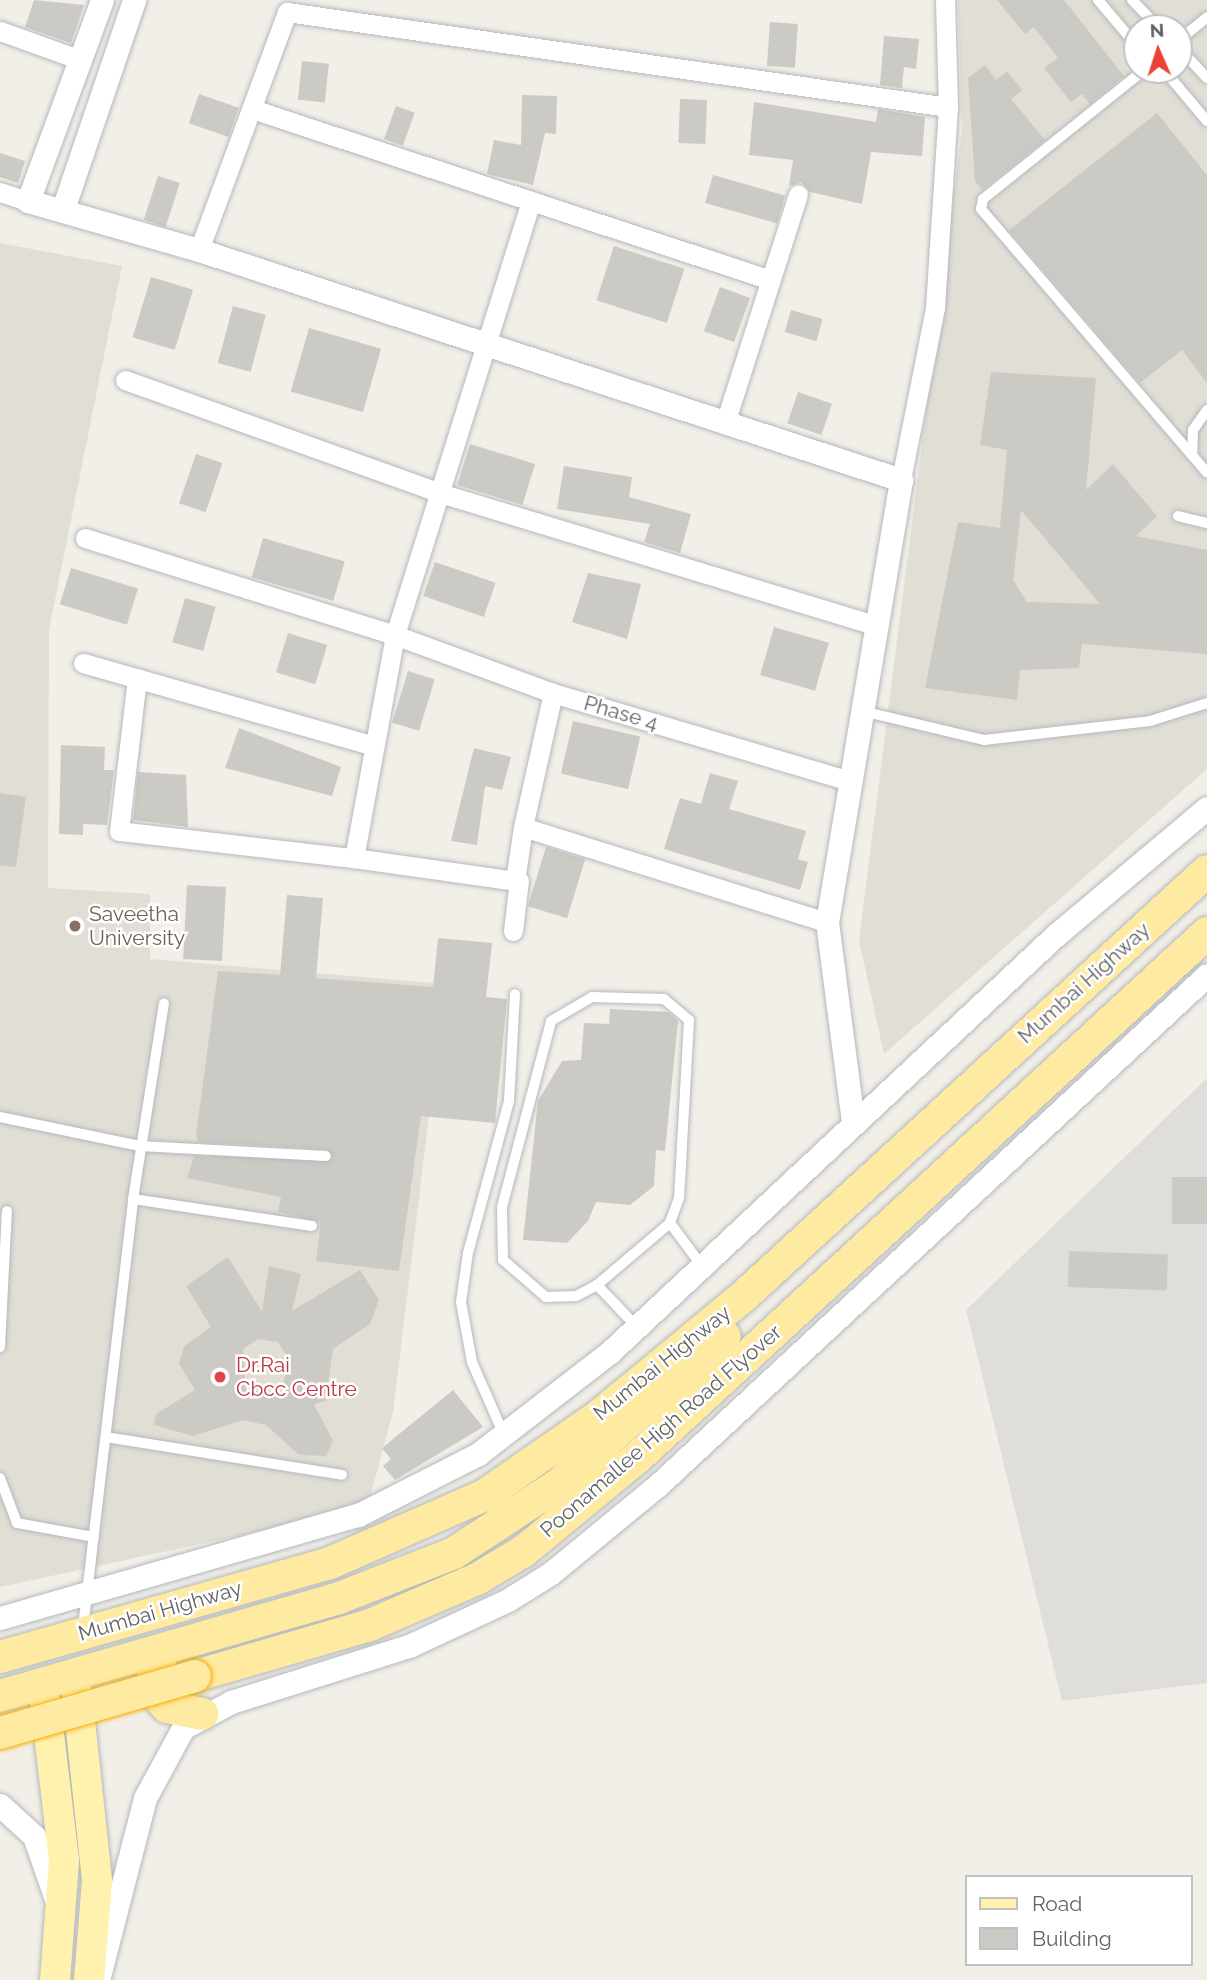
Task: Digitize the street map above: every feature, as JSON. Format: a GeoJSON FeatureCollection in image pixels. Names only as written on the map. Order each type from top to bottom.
{"type":"FeatureCollection","features":[{"type":"Feature","properties":{"kind":"highway","name":"Mumbai Highway"},"geometry":{"type":"LineString","coordinates":[[0,1657],[330,1563],[485,1495],[620,1398],[839,1209],[1207,871]]}},
{"type":"Feature","properties":{"kind":"highway","name":"Poonamallee High Road Flyover"},"geometry":{"type":"LineString","coordinates":[[0,1733],[370,1625],[477,1579],[524,1551],[648,1448],[1207,933]]}},
{"type":"Feature","properties":{"kind":"highway"},"geometry":{"type":"LineString","coordinates":[[0,1696],[400,1576],[498,1527],[646,1412],[765,1296],[839,1209]]}},
{"type":"Feature","properties":{"kind":"highway"},"geometry":{"type":"LineString","coordinates":[[172,1646],[153,1679],[156,1695],[167,1707],[202,1714]]}},
{"type":"Feature","properties":{"kind":"main road"},"geometry":{"type":"LineString","coordinates":[[75,1674],[97,1881],[89,1980]]}},
{"type":"Feature","properties":{"kind":"main road"},"geometry":{"type":"LineString","coordinates":[[43,1684],[64,1861],[57,1966]]}},
{"type":"Feature","properties":{"kind":"street"},"geometry":{"type":"LineString","coordinates":[[28,201],[102,0]]}},
{"type":"Feature","properties":{"kind":"street"},"geometry":{"type":"LineString","coordinates":[[63,209],[134,0]]}},
{"type":"Feature","properties":{"kind":"street"},"geometry":{"type":"LineString","coordinates":[[853,1121],[827,922],[901,480],[935,308],[948,107],[945,0]]}},
{"type":"Feature","properties":{"kind":"street"},"geometry":{"type":"LineString","coordinates":[[199,250],[289,6],[948,107]]}},
{"type":"Feature","properties":{"kind":"street"},"geometry":{"type":"LineString","coordinates":[[0,31],[81,60]]}},
{"type":"Feature","properties":{"kind":"street"},"geometry":{"type":"LineString","coordinates":[[252,109],[771,280]]}},
{"type":"Feature","properties":{"kind":"street"},"geometry":{"type":"LineString","coordinates":[[0,192],[199,250],[482,346],[901,480]]}},
{"type":"Feature","properties":{"kind":"street"},"geometry":{"type":"LineString","coordinates":[[725,423],[798,194]]}},
{"type":"Feature","properties":{"kind":"street"},"geometry":{"type":"LineString","coordinates":[[354,858],[371,745],[395,635],[482,346],[531,201]]}},
{"type":"Feature","properties":{"kind":"street"},"geometry":{"type":"LineString","coordinates":[[125,380],[440,492],[877,626]]}},
{"type":"Feature","properties":{"kind":"street","name":"Phase 4"},"geometry":{"type":"LineString","coordinates":[[85,538],[395,635],[553,693],[851,781]]}},
{"type":"Feature","properties":{"kind":"street"},"geometry":{"type":"LineString","coordinates":[[83,663],[371,745]]}},
{"type":"Feature","properties":{"kind":"street"},"geometry":{"type":"LineString","coordinates":[[137,678],[119,831],[519,880]]}},
{"type":"Feature","properties":{"kind":"street"},"geometry":{"type":"LineString","coordinates":[[513,931],[523,827],[553,693]]}},
{"type":"Feature","properties":{"kind":"street"},"geometry":{"type":"LineString","coordinates":[[0,1618],[358,1515],[431,1482],[505,1436],[637,1327],[853,1121],[1207,808]]}},
{"type":"Feature","properties":{"kind":"street"},"geometry":{"type":"LineString","coordinates":[[523,827],[827,922]]}},
{"type":"Feature","properties":{"kind":"street"},"geometry":{"type":"LineString","coordinates":[[98,1980],[148,1789],[167,1748],[202,1714],[409,1646],[508,1600],[551,1573],[658,1485],[1207,975]]}},
{"type":"Feature","properties":{"kind":"street"},"geometry":{"type":"LineString","coordinates":[[0,1805],[22,1821],[44,1854],[57,1966]]}},
{"type":"Feature","properties":{"kind":"lane"},"geometry":{"type":"LineString","coordinates":[[1098,0],[1123,29]]}},
{"type":"Feature","properties":{"kind":"lane"},"geometry":{"type":"LineString","coordinates":[[1132,0],[1145,14]]}},
{"type":"Feature","properties":{"kind":"lane"},"geometry":{"type":"LineString","coordinates":[[1193,28],[1207,17]]}},
{"type":"Feature","properties":{"kind":"lane"},"geometry":{"type":"LineString","coordinates":[[1193,63],[1207,78]]}},
{"type":"Feature","properties":{"kind":"lane"},"geometry":{"type":"LineString","coordinates":[[1127,84],[984,199],[981,209],[1207,473]]}},
{"type":"Feature","properties":{"kind":"lane"},"geometry":{"type":"LineString","coordinates":[[1176,84],[1207,121]]}},
{"type":"Feature","properties":{"kind":"lane"},"geometry":{"type":"LineString","coordinates":[[1192,455],[1193,430],[1207,410]]}},
{"type":"Feature","properties":{"kind":"lane"},"geometry":{"type":"LineString","coordinates":[[1178,516],[1207,523]]}},
{"type":"Feature","properties":{"kind":"lane"},"geometry":{"type":"LineString","coordinates":[[862,712],[984,740],[1150,722],[1207,703]]}},
{"type":"Feature","properties":{"kind":"lane"},"geometry":{"type":"LineString","coordinates":[[505,1436],[472,1362],[461,1303],[468,1253],[509,1101],[515,994]]}},
{"type":"Feature","properties":{"kind":"lane"},"geometry":{"type":"LineString","coordinates":[[592,997],[664,999],[689,1020],[679,1198],[670,1223],[597,1285],[576,1296],[546,1297],[503,1261],[502,1207],[542,1042],[551,1021],[569,1006],[592,997]]}},
{"type":"Feature","properties":{"kind":"lane"},"geometry":{"type":"LineString","coordinates":[[83,1633],[133,1199],[164,1003]]}},
{"type":"Feature","properties":{"kind":"lane"},"geometry":{"type":"LineString","coordinates":[[0,1117],[140,1146],[326,1156]]}},
{"type":"Feature","properties":{"kind":"lane"},"geometry":{"type":"LineString","coordinates":[[133,1199],[312,1226]]}},
{"type":"Feature","properties":{"kind":"lane"},"geometry":{"type":"LineString","coordinates":[[0,1347],[7,1211]]}},
{"type":"Feature","properties":{"kind":"lane"},"geometry":{"type":"LineString","coordinates":[[670,1223],[702,1266]]}},
{"type":"Feature","properties":{"kind":"lane"},"geometry":{"type":"LineString","coordinates":[[597,1285],[637,1327]]}},
{"type":"Feature","properties":{"kind":"lane"},"geometry":{"type":"LineString","coordinates":[[106,1437],[342,1475]]}},
{"type":"Feature","properties":{"kind":"lane"},"geometry":{"type":"LineString","coordinates":[[0,1478],[18,1523],[94,1538]]}},
{"type":"Feature","properties":{"kind":"shaded area"},"geometry":{"type":"Polygon","coordinates":[[[958,0],[1207,0],[1207,769],[884,1054],[859,940],[962,129],[958,0]]]}},
{"type":"Feature","properties":{"kind":"shaded area","name":"Saveetha University"},"geometry":{"type":"Polygon","coordinates":[[[0,243],[122,266],[49,630],[48,888],[150,894],[150,959],[445,984],[393,1412],[367,1508],[0,1587],[0,243]]]}},
{"type":"Feature","properties":{"kind":"shaded area"},"geometry":{"type":"Polygon","coordinates":[[[1207,1078],[1207,1683],[1062,1701],[966,1310],[1207,1078]]]}},
{"type":"Feature","properties":{"kind":"building"},"geometry":{"type":"Polygon","coordinates":[[[34,0],[84,5],[71,43],[25,27],[34,0]]]}},
{"type":"Feature","properties":{"kind":"building"},"geometry":{"type":"Polygon","coordinates":[[[997,0],[1064,0],[1123,77],[1090,104],[1082,94],[1071,102],[1044,68],[1058,58],[1034,27],[1025,34],[997,0]]]}},
{"type":"Feature","properties":{"kind":"building"},"geometry":{"type":"Polygon","coordinates":[[[770,22],[798,24],[795,68],[767,66],[770,22]]]}},
{"type":"Feature","properties":{"kind":"building"},"geometry":{"type":"Polygon","coordinates":[[[884,36],[919,39],[916,69],[904,67],[902,88],[880,85],[884,36]]]}},
{"type":"Feature","properties":{"kind":"building"},"geometry":{"type":"Polygon","coordinates":[[[302,61],[329,64],[325,103],[298,100],[302,61]]]}},
{"type":"Feature","properties":{"kind":"building"},"geometry":{"type":"Polygon","coordinates":[[[985,65],[996,80],[1007,71],[1022,90],[1011,99],[1045,140],[982,190],[975,181],[968,78],[985,65]]]}},
{"type":"Feature","properties":{"kind":"building"},"geometry":{"type":"Polygon","coordinates":[[[199,94],[239,108],[229,137],[189,123],[199,94]]]}},
{"type":"Feature","properties":{"kind":"building"},"geometry":{"type":"Polygon","coordinates":[[[522,95],[557,96],[556,134],[545,133],[533,185],[487,174],[494,140],[521,145],[522,95]]]}},
{"type":"Feature","properties":{"kind":"building"},"geometry":{"type":"Polygon","coordinates":[[[680,99],[707,100],[705,144],[678,143],[680,99]]]}},
{"type":"Feature","properties":{"kind":"building"},"geometry":{"type":"Polygon","coordinates":[[[754,102],[876,122],[878,109],[925,117],[922,156],[871,152],[862,204],[810,192],[801,182],[789,186],[793,160],[749,155],[754,102]]]}},
{"type":"Feature","properties":{"kind":"building"},"geometry":{"type":"Polygon","coordinates":[[[396,106],[415,113],[403,146],[384,139],[396,106]]]}},
{"type":"Feature","properties":{"kind":"building"},"geometry":{"type":"Polygon","coordinates":[[[1157,113],[1207,175],[1207,383],[1182,350],[1140,383],[1009,230],[1157,113]]]}},
{"type":"Feature","properties":{"kind":"building"},"geometry":{"type":"Polygon","coordinates":[[[0,153],[25,161],[18,183],[0,177],[0,153]]]}},
{"type":"Feature","properties":{"kind":"building"},"geometry":{"type":"Polygon","coordinates":[[[713,175],[785,196],[777,224],[705,203],[713,175]]]}},
{"type":"Feature","properties":{"kind":"building"},"geometry":{"type":"Polygon","coordinates":[[[158,176],[180,183],[166,227],[144,220],[158,176]]]}},
{"type":"Feature","properties":{"kind":"building"},"geometry":{"type":"Polygon","coordinates":[[[614,246],[684,269],[667,323],[596,300],[614,246]]]}},
{"type":"Feature","properties":{"kind":"building"},"geometry":{"type":"Polygon","coordinates":[[[151,277],[193,290],[175,350],[133,337],[151,277]]]}},
{"type":"Feature","properties":{"kind":"building"},"geometry":{"type":"Polygon","coordinates":[[[720,287],[750,298],[734,342],[704,331],[720,287]]]}},
{"type":"Feature","properties":{"kind":"building"},"geometry":{"type":"Polygon","coordinates":[[[233,306],[266,315],[251,372],[218,363],[233,306]]]}},
{"type":"Feature","properties":{"kind":"building"},"geometry":{"type":"Polygon","coordinates":[[[791,310],[823,319],[816,341],[785,332],[791,310]]]}},
{"type":"Feature","properties":{"kind":"building"},"geometry":{"type":"Polygon","coordinates":[[[309,328],[381,349],[363,412],[291,391],[309,328]]]}},
{"type":"Feature","properties":{"kind":"building"},"geometry":{"type":"Polygon","coordinates":[[[991,372],[1096,378],[1086,490],[1113,464],[1157,516],[1136,536],[1207,550],[1207,654],[1082,644],[1079,668],[1020,670],[1017,700],[925,688],[958,522],[1000,528],[1007,450],[980,445],[991,372]],[[1021,510],[1013,580],[1027,602],[1100,604],[1021,510]]]}},
{"type":"Feature","properties":{"kind":"building"},"geometry":{"type":"Polygon","coordinates":[[[798,392],[832,404],[821,435],[787,423],[798,392]]]}},
{"type":"Feature","properties":{"kind":"building"},"geometry":{"type":"Polygon","coordinates":[[[470,444],[535,464],[522,505],[457,485],[470,444]]]}},
{"type":"Feature","properties":{"kind":"building"},"geometry":{"type":"Polygon","coordinates":[[[196,454],[222,463],[206,512],[179,503],[196,454]]]}},
{"type":"Feature","properties":{"kind":"building"},"geometry":{"type":"Polygon","coordinates":[[[564,466],[632,477],[629,497],[691,514],[680,553],[644,542],[650,524],[557,509],[564,466]]]}},
{"type":"Feature","properties":{"kind":"building"},"geometry":{"type":"Polygon","coordinates":[[[263,538],[345,561],[333,601],[252,577],[263,538]]]}},
{"type":"Feature","properties":{"kind":"building"},"geometry":{"type":"Polygon","coordinates":[[[435,562],[496,583],[484,617],[423,596],[435,562]]]}},
{"type":"Feature","properties":{"kind":"building"},"geometry":{"type":"Polygon","coordinates":[[[71,568],[138,588],[127,625],[60,604],[71,568]]]}},
{"type":"Feature","properties":{"kind":"building"},"geometry":{"type":"Polygon","coordinates":[[[588,573],[641,584],[627,639],[572,622],[588,573]]]}},
{"type":"Feature","properties":{"kind":"building"},"geometry":{"type":"Polygon","coordinates":[[[185,598],[216,607],[203,651],[172,642],[185,598]]]}},
{"type":"Feature","properties":{"kind":"building"},"geometry":{"type":"Polygon","coordinates":[[[774,627],[829,643],[815,691],[760,675],[774,627]]]}},
{"type":"Feature","properties":{"kind":"building"},"geometry":{"type":"Polygon","coordinates":[[[288,633],[327,645],[315,684],[276,672],[288,633]]]}},
{"type":"Feature","properties":{"kind":"building"},"geometry":{"type":"Polygon","coordinates":[[[408,671],[435,679],[419,731],[392,723],[408,671]]]}},
{"type":"Feature","properties":{"kind":"building"},"geometry":{"type":"Polygon","coordinates":[[[573,721],[640,737],[628,789],[561,774],[573,721]]]}},
{"type":"Feature","properties":{"kind":"building"},"geometry":{"type":"Polygon","coordinates":[[[239,728],[341,767],[332,796],[225,768],[239,728]]]}},
{"type":"Feature","properties":{"kind":"building"},"geometry":{"type":"Polygon","coordinates":[[[61,745],[105,747],[104,770],[114,770],[107,825],[83,824],[83,835],[59,834],[61,745]]]}},
{"type":"Feature","properties":{"kind":"building"},"geometry":{"type":"Polygon","coordinates":[[[474,748],[511,757],[502,790],[485,786],[477,845],[451,841],[474,748]]]}},
{"type":"Feature","properties":{"kind":"building"},"geometry":{"type":"Polygon","coordinates":[[[138,772],[186,775],[188,827],[133,820],[138,772]]]}},
{"type":"Feature","properties":{"kind":"building"},"geometry":{"type":"Polygon","coordinates":[[[710,773],[738,781],[729,809],[806,831],[798,859],[808,862],[800,890],[664,849],[680,798],[701,804],[710,773]]]}},
{"type":"Feature","properties":{"kind":"building"},"geometry":{"type":"Polygon","coordinates":[[[0,793],[26,797],[16,867],[0,865],[0,793]]]}},
{"type":"Feature","properties":{"kind":"building"},"geometry":{"type":"Polygon","coordinates":[[[546,847],[585,859],[567,918],[528,906],[546,847]]]}},
{"type":"Feature","properties":{"kind":"building"},"geometry":{"type":"Polygon","coordinates":[[[187,885],[226,887],[222,961],[183,959],[187,885]]]}},
{"type":"Feature","properties":{"kind":"building"},"geometry":{"type":"Polygon","coordinates":[[[287,895],[323,898],[316,978],[433,987],[438,938],[492,943],[486,997],[507,999],[495,1123],[421,1116],[399,1271],[316,1261],[321,1222],[278,1212],[281,1197],[187,1178],[194,1156],[333,1159],[326,1149],[198,1142],[196,1135],[218,971],[280,975],[287,895]]]}},
{"type":"Feature","properties":{"kind":"building"},"geometry":{"type":"Polygon","coordinates":[[[610,1009],[668,1012],[678,1021],[665,1151],[656,1150],[654,1186],[630,1205],[596,1202],[588,1221],[567,1243],[523,1240],[538,1101],[562,1061],[581,1060],[584,1023],[609,1024],[610,1009]]]}},
{"type":"Feature","properties":{"kind":"building"},"geometry":{"type":"Polygon","coordinates":[[[1172,1177],[1207,1177],[1207,1224],[1172,1224],[1172,1177]]]}},
{"type":"Feature","properties":{"kind":"building"},"geometry":{"type":"Polygon","coordinates":[[[1069,1251],[1168,1254],[1167,1290],[1068,1287],[1069,1251]]]}},
{"type":"Feature","properties":{"kind":"building"},"geometry":{"type":"Polygon","coordinates":[[[228,1257],[262,1312],[269,1266],[301,1274],[292,1311],[360,1270],[379,1300],[370,1324],[333,1349],[326,1401],[314,1404],[333,1441],[326,1456],[299,1455],[266,1425],[243,1420],[193,1436],[154,1425],[156,1414],[195,1390],[179,1364],[184,1346],[211,1327],[186,1286],[228,1257]],[[258,1339],[243,1349],[245,1388],[281,1398],[288,1359],[278,1342],[258,1339]]]}},
{"type":"Feature","properties":{"kind":"building"},"geometry":{"type":"Polygon","coordinates":[[[453,1390],[483,1427],[395,1480],[383,1466],[391,1459],[382,1448],[453,1390]]]}},
{"type":"Feature","properties":{"kind":"place","name":"Saveetha University"},"geometry":{"type":"Point","coordinates":[75,926]}},
{"type":"Feature","properties":{"kind":"place","name":"Dr.Rai Cbcc Centre"},"geometry":{"type":"Point","coordinates":[220,1377]}}]}
